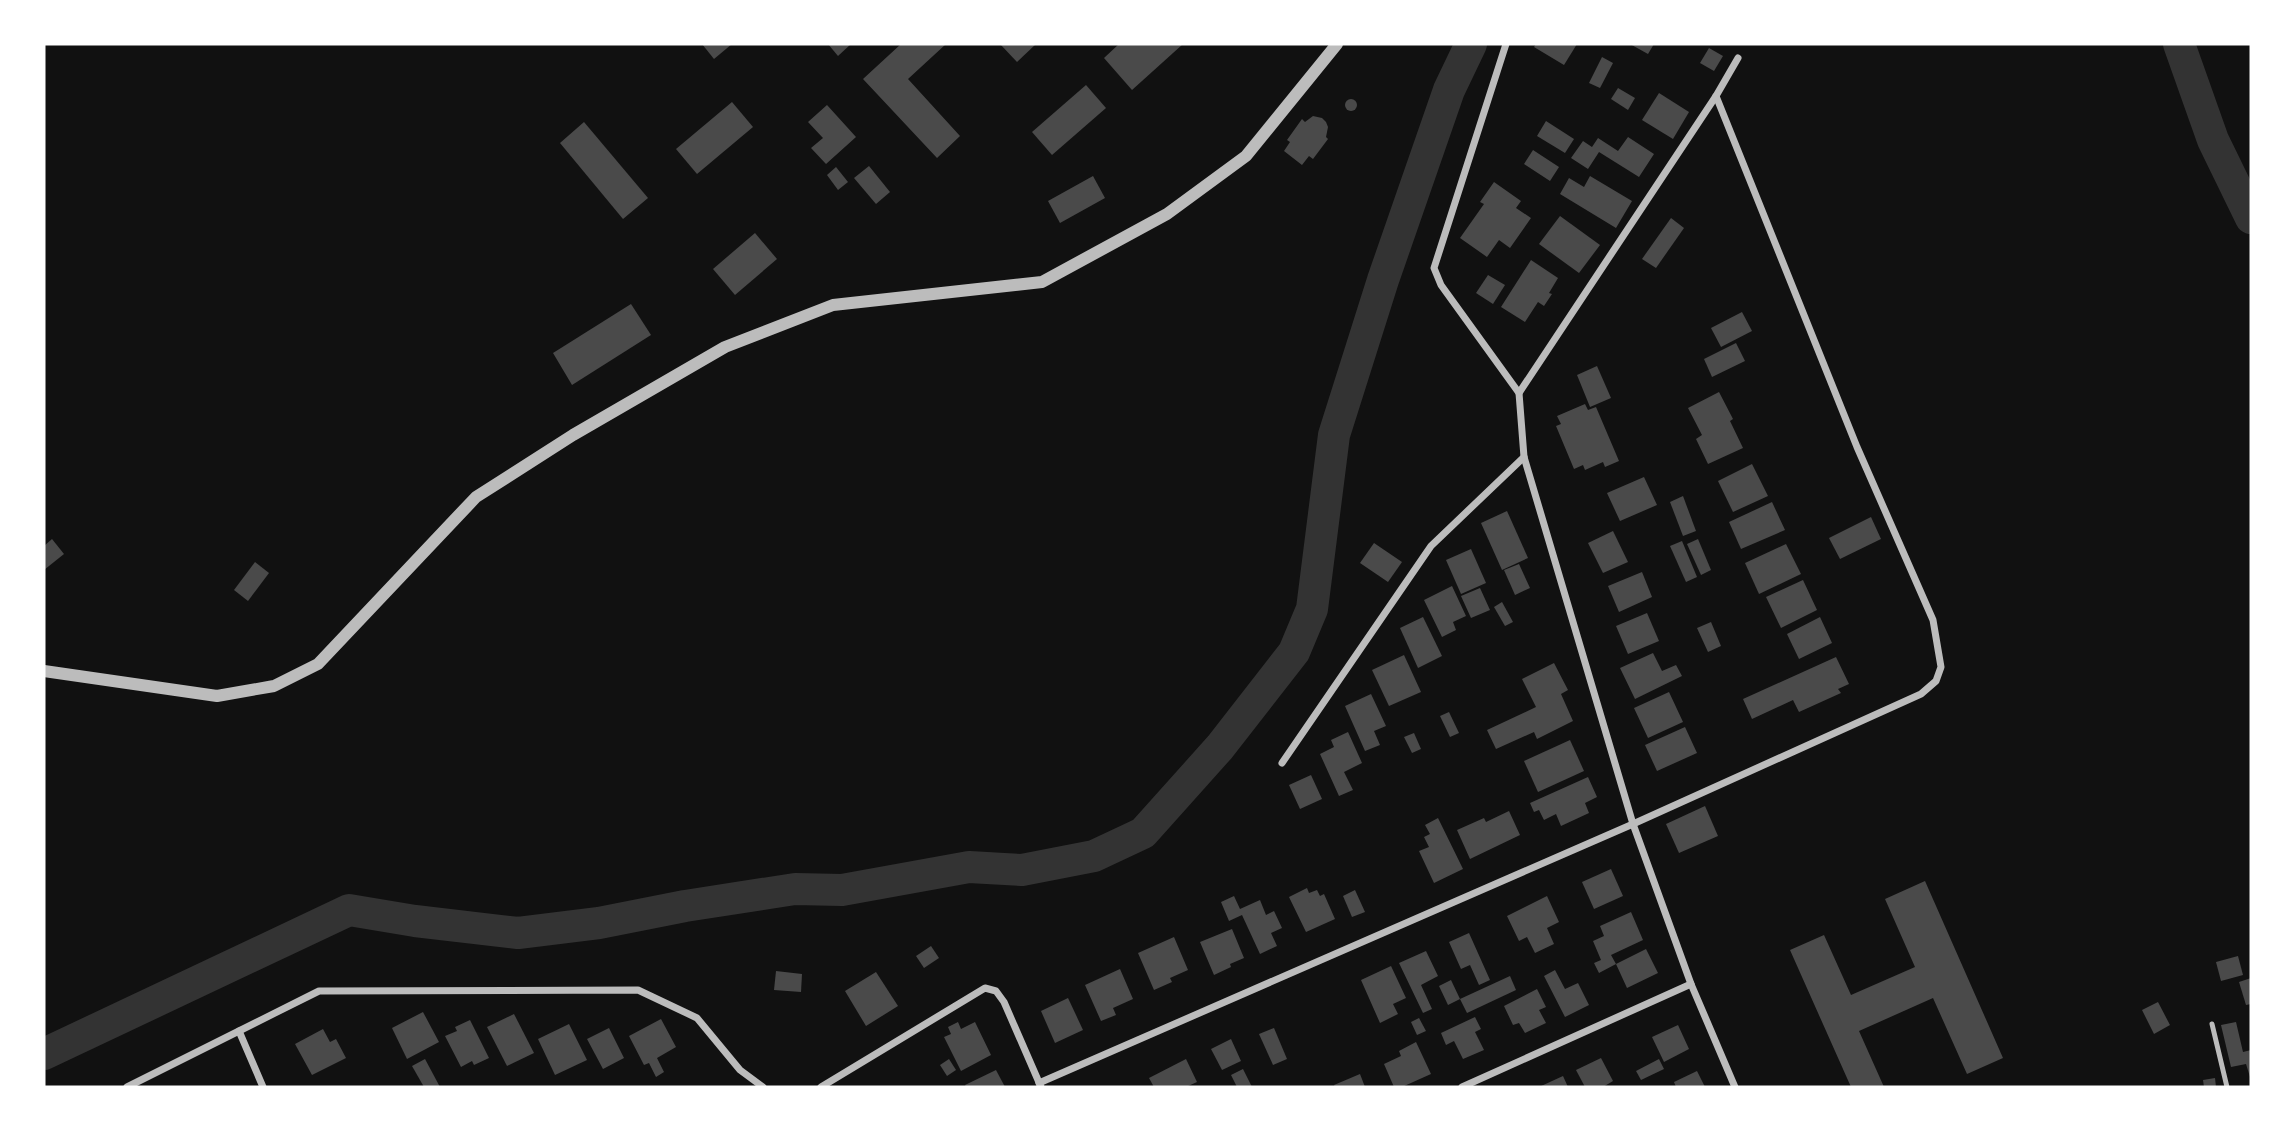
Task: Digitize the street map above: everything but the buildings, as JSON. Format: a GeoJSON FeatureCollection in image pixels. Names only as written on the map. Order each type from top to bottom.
{"type":"FeatureCollection","features":[{"type":"Feature","properties":{"kind":"street"},"geometry":{"type":"LineString","coordinates":[[44,671],[217,696],[274,686],[285,681],[318,664],[476,497],[573,435],[725,347],[833,305],[1042,282],[1167,214],[1246,156],[1337,44]]}},
{"type":"Feature","properties":{"kind":"street"},"geometry":{"type":"LineString","coordinates":[[1506,44],[1434,268],[1441,285],[1519,393],[1524,457],[1633,824],[1690,984],[1735,1087]]}},
{"type":"Feature","properties":{"kind":"street"},"geometry":{"type":"LineString","coordinates":[[1519,393],[1716,96],[1738,58]]}},
{"type":"Feature","properties":{"kind":"street"},"geometry":{"type":"LineString","coordinates":[[821,1087],[985,988],[996,991],[1004,1002],[1040,1085],[1633,824],[1921,694],[1936,681],[1941,667],[1933,620],[1857,447],[1716,96]]}},
{"type":"Feature","properties":{"kind":"street"},"geometry":{"type":"LineString","coordinates":[[1282,764],[1432,546],[1524,457]]}},
{"type":"Feature","properties":{"kind":"street"},"geometry":{"type":"LineString","coordinates":[[1462,1087],[1690,984]]}},
{"type":"Feature","properties":{"kind":"street"},"geometry":{"type":"LineString","coordinates":[[127,1087],[319,991],[638,990],[697,1018],[740,1070],[763,1087]]}},
{"type":"Feature","properties":{"kind":"street"},"geometry":{"type":"LineString","coordinates":[[239,1031],[263,1087]]}},
{"type":"Feature","properties":{"kind":"lane"},"geometry":{"type":"LineString","coordinates":[[2212,1024],[2227,1087]]}},
{"type":"Feature","properties":{"kind":"waterway"},"geometry":{"type":"LineString","coordinates":[[44,1054],[349,910],[518,933],[599,923],[795,889],[842,890],[969,867],[1022,870],[1094,856],[1143,833],[1220,747],[1294,652],[1312,609],[1334,435],[1383,280],[1449,90],[1471,44]]}},
{"type":"Feature","properties":{"kind":"waterway"},"geometry":{"type":"LineString","coordinates":[[2179,44],[2213,140],[2251,218]]}}]}
